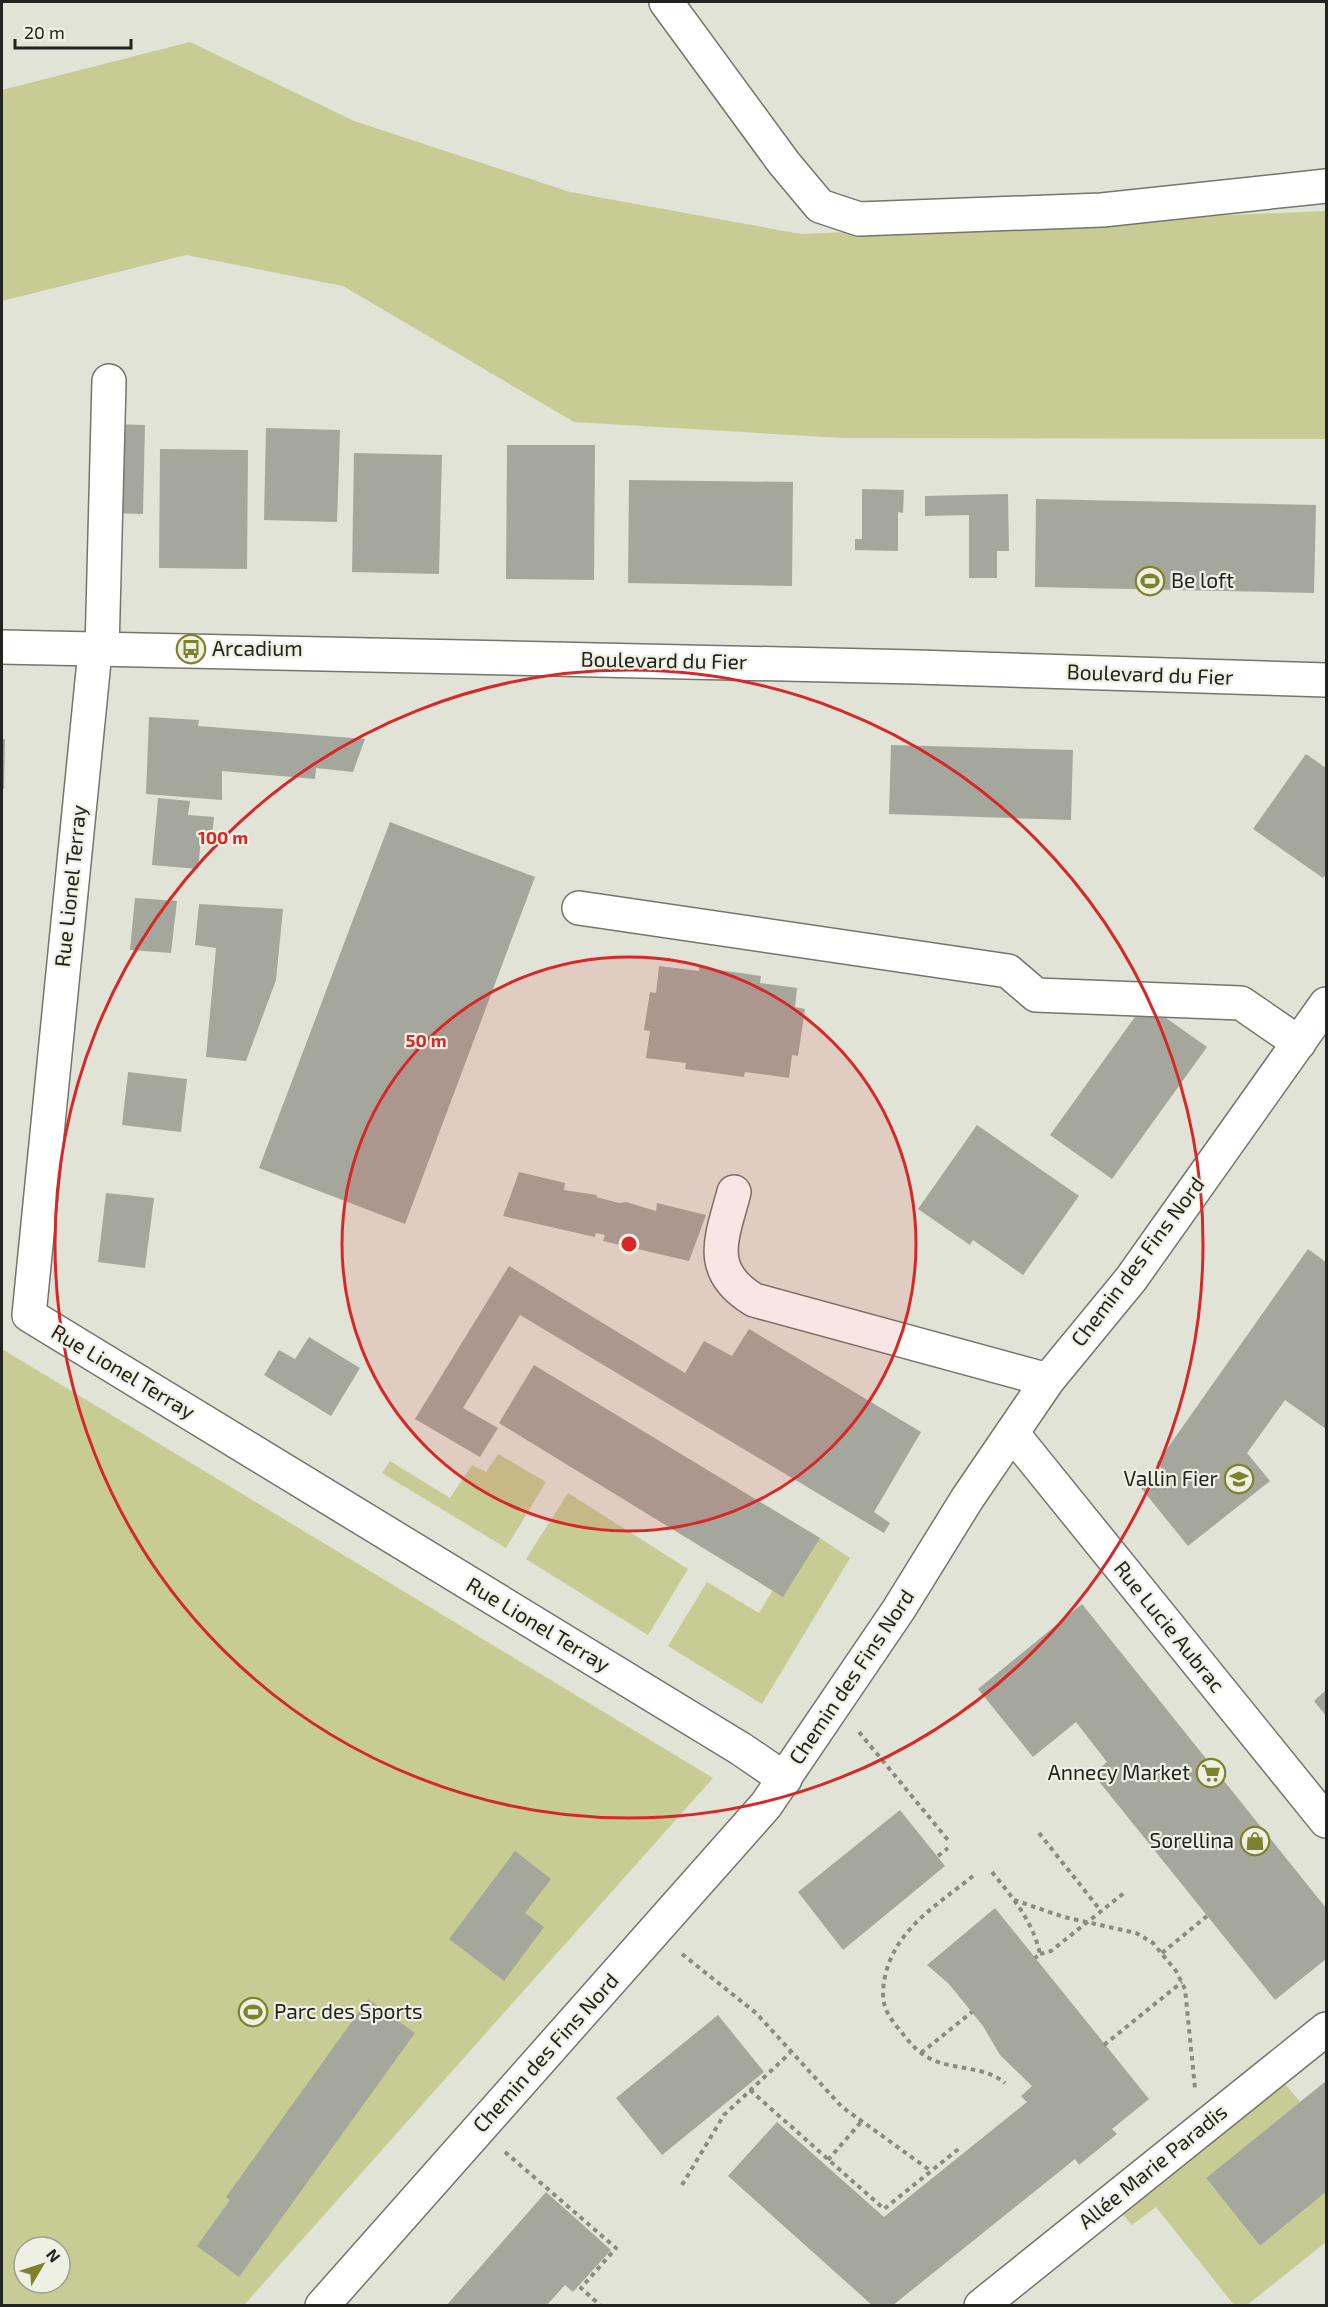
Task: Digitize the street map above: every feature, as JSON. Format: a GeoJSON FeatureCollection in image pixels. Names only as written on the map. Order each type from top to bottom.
{"type":"FeatureCollection","features":[{"type":"Feature","properties":{"kind":"street"},"geometry":{"type":"LineString","coordinates":[[666,2],[784,164],[820,206],[859,219],[1102,210],[1326,186]]}},
{"type":"Feature","properties":{"kind":"street","name":"Rue Lionel Terray"},"geometry":{"type":"LineString","coordinates":[[110,381],[98,651],[29,1315],[741,1749],[784,1779]]}},
{"type":"Feature","properties":{"kind":"street","name":"Boulevard du Fier"},"geometry":{"type":"LineString","coordinates":[[2,647],[98,651],[215,650],[1326,680]]}},
{"type":"Feature","properties":{"kind":"street"},"geometry":{"type":"LineString","coordinates":[[579,908],[1008,971],[1036,995],[1241,1003],[1299,1043]]}},
{"type":"Feature","properties":{"kind":"street","name":"Chemin des Fins Nord"},"geometry":{"type":"LineString","coordinates":[[322,2306],[744,1831],[784,1779],[1048,1380],[1131,1280],[1326,1004]]}},
{"type":"Feature","properties":{"kind":"street"},"geometry":{"type":"LineString","coordinates":[[734,1192],[719,1248],[728,1278],[740,1291],[754,1300],[1048,1380]]}},
{"type":"Feature","properties":{"kind":"street","name":"Rue Lucie Aubrac"},"geometry":{"type":"LineString","coordinates":[[1012,1433],[1326,1821]]}},
{"type":"Feature","properties":{"kind":"street","name":"Allée Marie Paradis"},"geometry":{"type":"LineString","coordinates":[[981,2306],[1326,2029]]}},
{"type":"Feature","properties":{"kind":"path"},"geometry":{"type":"LineString","coordinates":[[830,1709],[852,1723],[948,1840]]}},
{"type":"Feature","properties":{"kind":"path"},"geometry":{"type":"LineString","coordinates":[[1039,1833],[1101,1911]]}},
{"type":"Feature","properties":{"kind":"path"},"geometry":{"type":"LineString","coordinates":[[938,1856],[948,1848]]}},
{"type":"Feature","properties":{"kind":"path"},"geometry":{"type":"LineString","coordinates":[[992,1872],[1030,1925],[1040,1954]]}},
{"type":"Feature","properties":{"kind":"path"},"geometry":{"type":"LineString","coordinates":[[973,1876],[914,1925],[890,1955],[883,1991],[884,2009],[921,2053],[939,2062],[994,2076],[1005,2083]]}},
{"type":"Feature","properties":{"kind":"path"},"geometry":{"type":"LineString","coordinates":[[1035,1958],[1051,1951],[1124,1893]]}},
{"type":"Feature","properties":{"kind":"path"},"geometry":{"type":"LineString","coordinates":[[1014,1900],[1048,1912],[1136,1933],[1153,1943],[1182,1982],[1188,2002],[1196,2094],[1214,2118]]}},
{"type":"Feature","properties":{"kind":"path"},"geometry":{"type":"LineString","coordinates":[[1162,1953],[1207,1916]]}},
{"type":"Feature","properties":{"kind":"path"},"geometry":{"type":"LineString","coordinates":[[654,1932],[746,2004],[842,2107],[931,2171]]}},
{"type":"Feature","properties":{"kind":"path"},"geometry":{"type":"LineString","coordinates":[[1104,2045],[1182,1982]]}},
{"type":"Feature","properties":{"kind":"path"},"geometry":{"type":"LineString","coordinates":[[921,2053],[972,2012]]}},
{"type":"Feature","properties":{"kind":"path"},"geometry":{"type":"LineString","coordinates":[[682,2185],[724,2115],[790,2053]]}},
{"type":"Feature","properties":{"kind":"path"},"geometry":{"type":"LineString","coordinates":[[750,2090],[884,2209],[960,2147]]}},
{"type":"Feature","properties":{"kind":"path"},"geometry":{"type":"LineString","coordinates":[[828,2160],[861,2122]]}},
{"type":"Feature","properties":{"kind":"path"},"geometry":{"type":"LineString","coordinates":[[479,2129],[616,2248],[581,2288],[601,2306]]}},
{"type":"Feature","properties":{"kind":"green space"},"geometry":{"type":"Polygon","coordinates":[[[190,42],[354,121],[570,192],[801,234],[1326,211],[1326,439],[843,438],[574,422],[343,286],[186,255],[2,301],[2,90],[190,42]]]}},
{"type":"Feature","properties":{"kind":"green space","name":"Parc des Sports"},"geometry":{"type":"Polygon","coordinates":[[[2,1349],[713,1778],[244,2305],[2,2305],[2,1349]]]}},
{"type":"Feature","properties":{"kind":"green space"},"geometry":{"type":"Polygon","coordinates":[[[498,1454],[546,1482],[506,1548],[382,1473],[390,1461],[450,1498],[472,1465],[486,1472],[498,1454]]]}},
{"type":"Feature","properties":{"kind":"green space"},"geometry":{"type":"Polygon","coordinates":[[[568,1493],[688,1569],[648,1635],[526,1559],[568,1493]]]}},
{"type":"Feature","properties":{"kind":"green space"},"geometry":{"type":"Polygon","coordinates":[[[820,1538],[850,1558],[762,1704],[668,1646],[707,1582],[759,1613],[773,1590],[820,1538]]]}},
{"type":"Feature","properties":{"kind":"green space"},"geometry":{"type":"Polygon","coordinates":[[[1281,2079],[1300,2102],[1206,2178],[1260,2246],[1326,2192],[1326,2242],[1247,2305],[1234,2305],[1156,2207],[1132,2225],[1116,2207],[1281,2079]]]}},
{"type":"Feature","properties":{"kind":"building"},"geometry":{"type":"Polygon","coordinates":[[[110,424],[145,425],[143,514],[107,513],[110,424]]]}},
{"type":"Feature","properties":{"kind":"building"},"geometry":{"type":"Polygon","coordinates":[[[266,428],[340,430],[337,522],[264,520],[266,428]]]}},
{"type":"Feature","properties":{"kind":"building"},"geometry":{"type":"Polygon","coordinates":[[[507,445],[595,445],[594,580],[506,579],[507,445]]]}},
{"type":"Feature","properties":{"kind":"building"},"geometry":{"type":"Polygon","coordinates":[[[160,449],[248,450],[247,569],[159,568],[160,449]]]}},
{"type":"Feature","properties":{"kind":"building"},"geometry":{"type":"Polygon","coordinates":[[[354,453],[442,455],[439,574],[352,572],[354,453]]]}},
{"type":"Feature","properties":{"kind":"building"},"geometry":{"type":"Polygon","coordinates":[[[629,480],[793,482],[792,586],[628,583],[629,480]]]}},
{"type":"Feature","properties":{"kind":"building"},"geometry":{"type":"Polygon","coordinates":[[[862,489],[904,490],[903,513],[898,512],[898,551],[855,550],[855,539],[862,539],[862,489]]]}},
{"type":"Feature","properties":{"kind":"building"},"geometry":{"type":"Polygon","coordinates":[[[1008,494],[1009,551],[997,551],[997,578],[969,578],[969,515],[925,516],[925,496],[1008,494]]]}},
{"type":"Feature","properties":{"kind":"building"},"geometry":{"type":"Polygon","coordinates":[[[1036,499],[1316,505],[1314,593],[1035,587],[1036,499]]]}},
{"type":"Feature","properties":{"kind":"building"},"geometry":{"type":"Polygon","coordinates":[[[149,717],[199,720],[198,726],[365,739],[353,772],[316,768],[315,779],[222,771],[222,800],[146,794],[149,717]]]}},
{"type":"Feature","properties":{"kind":"building"},"geometry":{"type":"Polygon","coordinates":[[[2,739],[5,739],[4,789],[2,789],[2,739]]]}},
{"type":"Feature","properties":{"kind":"building"},"geometry":{"type":"Polygon","coordinates":[[[891,745],[1073,750],[1071,820],[889,814],[891,745]]]}},
{"type":"Feature","properties":{"kind":"building"},"geometry":{"type":"Polygon","coordinates":[[[1306,754],[1326,768],[1326,874],[1323,878],[1253,829],[1306,754]]]}},
{"type":"Feature","properties":{"kind":"building"},"geometry":{"type":"Polygon","coordinates":[[[158,798],[190,801],[188,815],[214,817],[212,840],[201,839],[198,869],[152,865],[158,798]]]}},
{"type":"Feature","properties":{"kind":"building"},"geometry":{"type":"Polygon","coordinates":[[[390,822],[535,877],[405,1224],[259,1168],[390,822]]]}},
{"type":"Feature","properties":{"kind":"building"},"geometry":{"type":"Polygon","coordinates":[[[135,898],[177,901],[171,953],[130,950],[135,898]]]}},
{"type":"Feature","properties":{"kind":"building"},"geometry":{"type":"Polygon","coordinates":[[[199,904],[283,909],[276,980],[246,1061],[206,1057],[216,948],[195,945],[199,904]]]}},
{"type":"Feature","properties":{"kind":"building"},"geometry":{"type":"Polygon","coordinates":[[[659,966],[699,971],[699,967],[761,976],[760,983],[797,988],[795,1007],[805,1009],[798,1056],[792,1055],[789,1078],[745,1072],[744,1077],[685,1069],[686,1063],[646,1058],[650,1031],[644,1030],[650,992],[656,993],[659,966]]]}},
{"type":"Feature","properties":{"kind":"building"},"geometry":{"type":"Polygon","coordinates":[[[1145,1003],[1207,1047],[1112,1179],[1050,1135],[1145,1003]]]}},
{"type":"Feature","properties":{"kind":"building"},"geometry":{"type":"Polygon","coordinates":[[[128,1072],[187,1079],[181,1132],[122,1125],[128,1072]]]}},
{"type":"Feature","properties":{"kind":"building"},"geometry":{"type":"Polygon","coordinates":[[[977,1125],[1079,1196],[1023,1275],[973,1240],[970,1245],[918,1209],[977,1125]]]}},
{"type":"Feature","properties":{"kind":"building"},"geometry":{"type":"Polygon","coordinates":[[[519,1172],[565,1183],[564,1190],[597,1195],[596,1197],[619,1203],[626,1202],[656,1211],[657,1203],[706,1215],[689,1261],[603,1241],[605,1235],[596,1233],[595,1237],[503,1216],[519,1172]]]}},
{"type":"Feature","properties":{"kind":"building"},"geometry":{"type":"Polygon","coordinates":[[[106,1193],[154,1198],[145,1268],[98,1262],[106,1193]]]}},
{"type":"Feature","properties":{"kind":"building"},"geometry":{"type":"Polygon","coordinates":[[[1308,1249],[1326,1262],[1326,1429],[1285,1400],[1247,1453],[1270,1481],[1188,1546],[1141,1488],[1163,1470],[1157,1463],[1308,1249]]]}},
{"type":"Feature","properties":{"kind":"building"},"geometry":{"type":"Polygon","coordinates":[[[509,1266],[685,1373],[704,1341],[732,1356],[749,1329],[921,1432],[874,1512],[890,1523],[884,1533],[520,1315],[463,1408],[498,1428],[480,1457],[415,1419],[509,1266]]]}},
{"type":"Feature","properties":{"kind":"building"},"geometry":{"type":"Polygon","coordinates":[[[309,1337],[360,1368],[331,1416],[264,1375],[279,1350],[295,1359],[309,1337]]]}},
{"type":"Feature","properties":{"kind":"building"},"geometry":{"type":"Polygon","coordinates":[[[534,1365],[820,1538],[783,1597],[499,1423],[534,1365]]]}},
{"type":"Feature","properties":{"kind":"building"},"geometry":{"type":"Polygon","coordinates":[[[1082,1604],[1326,1908],[1326,1959],[1275,2000],[1093,1774],[1107,1762],[1076,1722],[1033,1757],[978,1689],[1082,1604]]]}},
{"type":"Feature","properties":{"kind":"building"},"geometry":{"type":"Polygon","coordinates":[[[1326,1690],[1326,1716],[1314,1701],[1326,1690]]]}},
{"type":"Feature","properties":{"kind":"building"},"geometry":{"type":"Polygon","coordinates":[[[900,1810],[945,1866],[843,1950],[798,1892],[900,1810]]]}},
{"type":"Feature","properties":{"kind":"building"},"geometry":{"type":"Polygon","coordinates":[[[515,1851],[551,1879],[525,1913],[544,1927],[504,1981],[449,1939],[515,1851]]]}},
{"type":"Feature","properties":{"kind":"building"},"geometry":{"type":"Polygon","coordinates":[[[995,1908],[1149,2099],[1112,2129],[1117,2134],[1079,2165],[1075,2159],[892,2306],[873,2306],[728,2176],[777,2122],[884,2217],[1027,2102],[1021,2096],[1032,2086],[1000,2055],[983,2026],[949,1984],[927,1965],[995,1908]]]}},
{"type":"Feature","properties":{"kind":"building"},"geometry":{"type":"Polygon","coordinates":[[[368,1999],[415,2033],[239,2277],[197,2246],[230,2200],[226,2197],[368,1999]]]}},
{"type":"Feature","properties":{"kind":"building"},"geometry":{"type":"Polygon","coordinates":[[[718,2015],[764,2072],[662,2155],[616,2098],[718,2015]]]}},
{"type":"Feature","properties":{"kind":"building"},"geometry":{"type":"Polygon","coordinates":[[[1326,2081],[1326,2192],[1260,2246],[1206,2178],[1326,2081]]]}},
{"type":"Feature","properties":{"kind":"building"},"geometry":{"type":"Polygon","coordinates":[[[546,2192],[611,2250],[573,2292],[565,2285],[546,2306],[446,2306],[546,2192]]]}},
{"type":"Feature","properties":{"kind":"place","name":"Be loft"},"geometry":{"type":"Point","coordinates":[1150,581]}},
{"type":"Feature","properties":{"kind":"place","name":"Arcadium"},"geometry":{"type":"Point","coordinates":[191,649]}},
{"type":"Feature","properties":{"kind":"place","name":"Vallin Fier"},"geometry":{"type":"Point","coordinates":[1239,1479]}},
{"type":"Feature","properties":{"kind":"place","name":"Annecy Market"},"geometry":{"type":"Point","coordinates":[1211,1773]}},
{"type":"Feature","properties":{"kind":"place","name":"Sorellina"},"geometry":{"type":"Point","coordinates":[1255,1841]}},
{"type":"Feature","properties":{"kind":"place","name":"Parc des Sports"},"geometry":{"type":"Point","coordinates":[253,2012]}}]}
